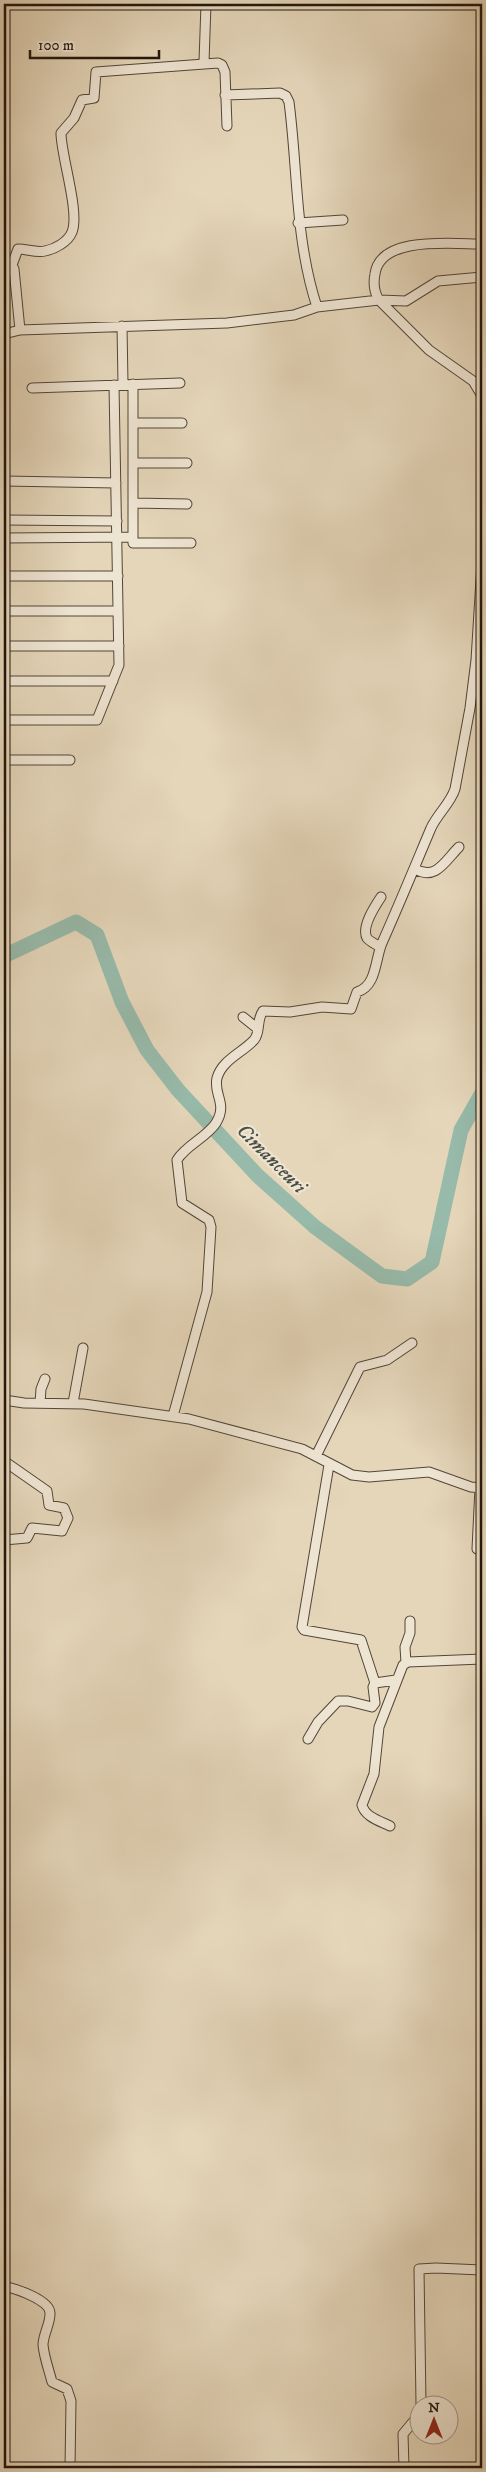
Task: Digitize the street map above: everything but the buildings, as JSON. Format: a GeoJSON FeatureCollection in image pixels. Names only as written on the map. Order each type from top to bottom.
{"type":"FeatureCollection","features":[{"type":"Feature","properties":{"kind":"street"},"geometry":{"type":"LineString","coordinates":[[204,62],[206,4]]}},
{"type":"Feature","properties":{"kind":"street"},"geometry":{"type":"LineString","coordinates":[[20,330],[14,269],[8,264],[18,249],[44,251],[67,240],[72,234],[74,220],[71,191],[61,133],[74,118],[82,100],[92,100],[95,97],[96,72],[204,62],[218,63],[224,67],[227,126]]}},
{"type":"Feature","properties":{"kind":"street"},"geometry":{"type":"LineString","coordinates":[[225,95],[280,93],[286,96],[294,146],[298,223],[303,255],[317,307]]}},
{"type":"Feature","properties":{"kind":"street"},"geometry":{"type":"LineString","coordinates":[[298,223],[343,220]]}},
{"type":"Feature","properties":{"kind":"street"},"geometry":{"type":"LineString","coordinates":[[482,244],[418,245],[388,253],[377,263],[374,289],[379,300],[429,350],[473,381],[482,396]]}},
{"type":"Feature","properties":{"kind":"street"},"geometry":{"type":"LineString","coordinates":[[4,334],[20,330],[227,323],[294,315],[317,307],[379,300],[406,301],[438,281],[482,277]]}},
{"type":"Feature","properties":{"kind":"street"},"geometry":{"type":"LineString","coordinates":[[4,720],[97,720],[119,665],[116,483],[124,384],[122,326]]}},
{"type":"Feature","properties":{"kind":"street"},"geometry":{"type":"LineString","coordinates":[[124,384],[133,423],[133,543],[191,543]]}},
{"type":"Feature","properties":{"kind":"street"},"geometry":{"type":"LineString","coordinates":[[32,388],[124,384],[180,384]]}},
{"type":"Feature","properties":{"kind":"street"},"geometry":{"type":"LineString","coordinates":[[133,423],[182,423]]}},
{"type":"Feature","properties":{"kind":"street"},"geometry":{"type":"LineString","coordinates":[[133,463],[188,463]]}},
{"type":"Feature","properties":{"kind":"street"},"geometry":{"type":"LineString","coordinates":[[4,481],[116,483]]}},
{"type":"Feature","properties":{"kind":"street"},"geometry":{"type":"LineString","coordinates":[[133,503],[188,504]]}},
{"type":"Feature","properties":{"kind":"street"},"geometry":{"type":"LineString","coordinates":[[4,520],[117,521]]}},
{"type":"Feature","properties":{"kind":"street"},"geometry":{"type":"LineString","coordinates":[[4,538],[133,537]]}},
{"type":"Feature","properties":{"kind":"street"},"geometry":{"type":"LineString","coordinates":[[173,1416],[207,1292],[212,1227],[209,1220],[182,1203],[177,1160],[208,1133],[217,1121],[221,1104],[216,1087],[220,1070],[255,1039],[260,1015],[266,1010],[290,1012],[322,1007],[351,1010],[357,992],[367,987],[371,980],[380,947],[432,827],[450,800],[455,788],[478,673],[482,563]]}},
{"type":"Feature","properties":{"kind":"street"},"geometry":{"type":"LineString","coordinates":[[4,576],[118,576]]}},
{"type":"Feature","properties":{"kind":"street"},"geometry":{"type":"LineString","coordinates":[[4,612],[118,611]]}},
{"type":"Feature","properties":{"kind":"street"},"geometry":{"type":"LineString","coordinates":[[4,646],[119,646]]}},
{"type":"Feature","properties":{"kind":"street"},"geometry":{"type":"LineString","coordinates":[[4,681],[113,681]]}},
{"type":"Feature","properties":{"kind":"street"},"geometry":{"type":"LineString","coordinates":[[4,760],[70,760]]}},
{"type":"Feature","properties":{"kind":"street"},"geometry":{"type":"LineString","coordinates":[[415,869],[425,874],[432,874],[459,847]]}},
{"type":"Feature","properties":{"kind":"street"},"geometry":{"type":"LineString","coordinates":[[380,947],[370,940],[366,931],[373,910],[381,897]]}},
{"type":"Feature","properties":{"kind":"street"},"geometry":{"type":"LineString","coordinates":[[243,1017],[258,1029]]}},
{"type":"Feature","properties":{"kind":"street"},"geometry":{"type":"LineString","coordinates":[[316,1456],[360,1366],[387,1360],[412,1344]]}},
{"type":"Feature","properties":{"kind":"street"},"geometry":{"type":"LineString","coordinates":[[73,1403],[83,1348]]}},
{"type":"Feature","properties":{"kind":"street"},"geometry":{"type":"LineString","coordinates":[[40,1403],[41,1389],[45,1379]]}},
{"type":"Feature","properties":{"kind":"street"},"geometry":{"type":"LineString","coordinates":[[4,1400],[73,1403],[173,1416],[281,1442],[316,1456],[329,1465],[352,1475],[369,1477],[429,1472],[481,1488],[477,1550]]}},
{"type":"Feature","properties":{"kind":"street"},"geometry":{"type":"LineString","coordinates":[[4,1461],[48,1491],[49,1505],[64,1508],[68,1518],[62,1530],[32,1528],[27,1538],[4,1540]]}},
{"type":"Feature","properties":{"kind":"street"},"geometry":{"type":"LineString","coordinates":[[308,1739],[318,1722],[338,1701],[348,1701],[373,1707],[376,1702],[373,1688],[375,1682],[361,1640],[304,1630],[302,1627],[329,1465]]}},
{"type":"Feature","properties":{"kind":"street"},"geometry":{"type":"LineString","coordinates":[[390,1826],[369,1816],[363,1810],[362,1805],[374,1774],[379,1727],[396,1680],[406,1663],[405,1647],[410,1633],[410,1621]]}},
{"type":"Feature","properties":{"kind":"street"},"geometry":{"type":"LineString","coordinates":[[406,1663],[482,1659]]}},
{"type":"Feature","properties":{"kind":"street"},"geometry":{"type":"LineString","coordinates":[[375,1682],[396,1680]]}},
{"type":"Feature","properties":{"kind":"street"},"geometry":{"type":"LineString","coordinates":[[421,2394],[419,2269],[482,2270]]}},
{"type":"Feature","properties":{"kind":"street"},"geometry":{"type":"LineString","coordinates":[[4,2286],[17,2289],[50,2308],[43,2344],[52,2382],[66,2389],[71,2401],[70,2468]]}},
{"type":"Feature","properties":{"kind":"street"},"geometry":{"type":"LineString","coordinates":[[404,2468],[403,2434],[408,2428]]}},
{"type":"Feature","properties":{"kind":"waterway","name":"Cimanceuri"},"geometry":{"type":"LineString","coordinates":[[4,956],[76,922],[97,935],[122,1002],[147,1050],[178,1090],[257,1175],[315,1227],[382,1276],[407,1279],[432,1262],[461,1130],[482,1093]]}}]}
